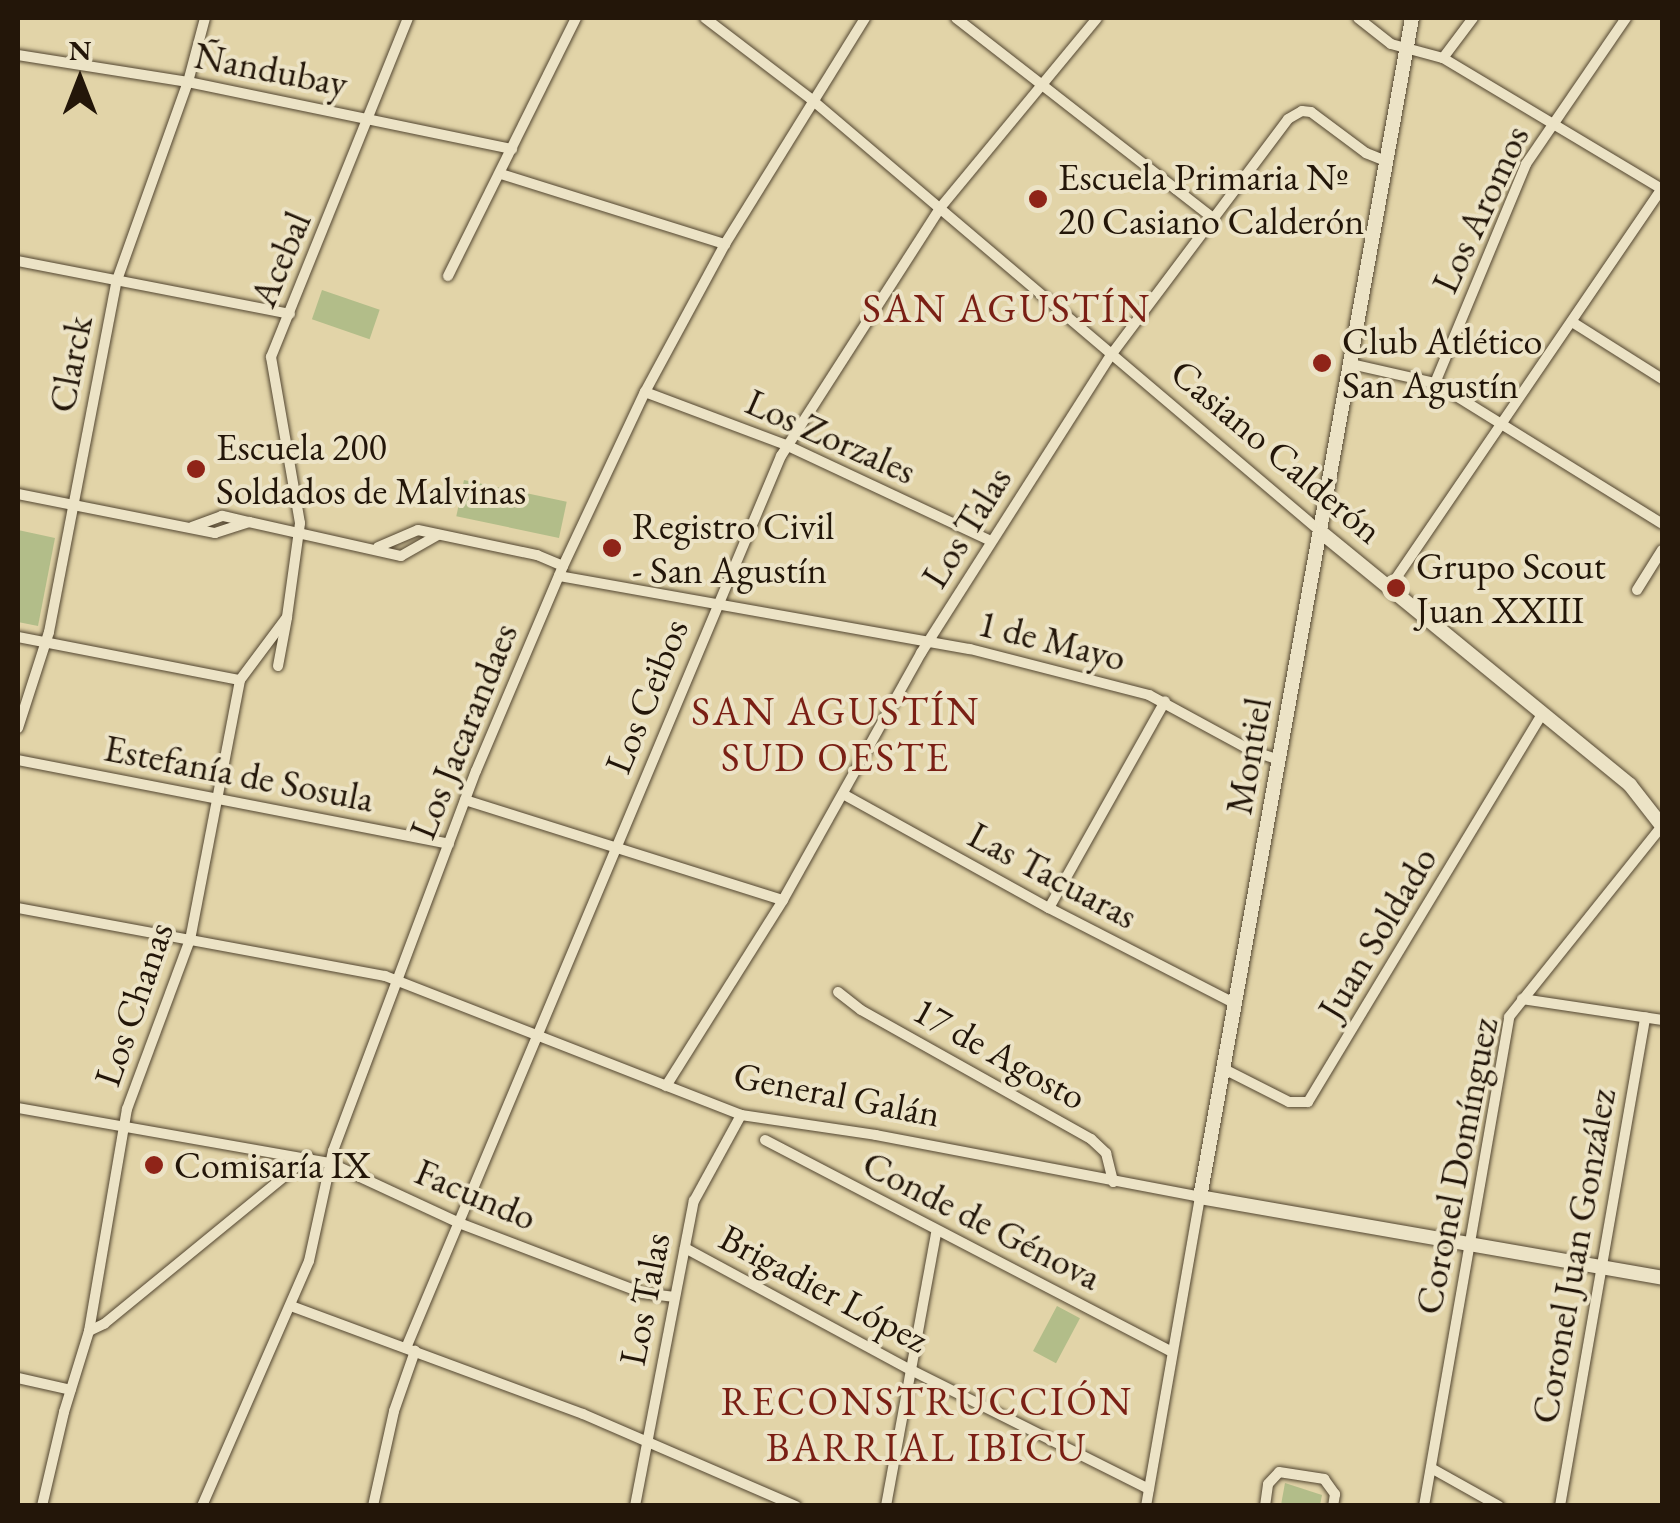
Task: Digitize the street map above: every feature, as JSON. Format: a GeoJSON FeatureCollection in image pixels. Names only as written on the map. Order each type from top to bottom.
{"type":"FeatureCollection","features":[{"type":"Feature","properties":{"kind":"street","name":"Clarck"},"geometry":{"type":"LineString","coordinates":[[18,728],[46,642],[117,280],[188,82],[206,18]]}},
{"type":"Feature","properties":{"kind":"street","name":"Acebal"},"geometry":{"type":"LineString","coordinates":[[300,533],[270,366],[408,18]]}},
{"type":"Feature","properties":{"kind":"street"},"geometry":{"type":"LineString","coordinates":[[448,276],[576,18]]}},
{"type":"Feature","properties":{"kind":"street","name":"Casiano Calderón"},"geometry":{"type":"LineString","coordinates":[[705,18],[811,98],[1321,532],[1630,785],[1662,826]]}},
{"type":"Feature","properties":{"kind":"street","name":"Los Jacarandaes"},"geometry":{"type":"LineString","coordinates":[[202,1506],[314,1248],[330,1162],[465,800],[561,571],[645,392],[725,244],[811,98],[865,18]]}},
{"type":"Feature","properties":{"kind":"street"},"geometry":{"type":"LineString","coordinates":[[956,18],[1214,218]]}},
{"type":"Feature","properties":{"kind":"street","name":"Los Ceibos"},"geometry":{"type":"LineString","coordinates":[[373,1506],[410,1350],[459,1223],[786,445],[940,208],[1097,18]]}},
{"type":"Feature","properties":{"kind":"street"},"geometry":{"type":"LineString","coordinates":[[1358,18],[1391,44],[1443,58],[1662,189],[1390,587]]}},
{"type":"Feature","properties":{"kind":"street","name":"Montiel"},"geometry":{"type":"LineString","coordinates":[[1146,1506],[1412,18]]}},
{"type":"Feature","properties":{"kind":"street"},"geometry":{"type":"LineString","coordinates":[[1443,58],[1473,18]]}},
{"type":"Feature","properties":{"kind":"street","name":"Los Aromos"},"geometry":{"type":"LineString","coordinates":[[1435,383],[1533,152],[1626,18]]}},
{"type":"Feature","properties":{"kind":"street","name":"Ñandubay"},"geometry":{"type":"LineString","coordinates":[[18,55],[188,82],[512,149]]}},
{"type":"Feature","properties":{"kind":"street","name":"Los Talas"},"geometry":{"type":"LineString","coordinates":[[666,1086],[783,900],[991,541],[1111,355],[1288,119],[1302,111],[1320,117],[1366,153],[1386,161]]}},
{"type":"Feature","properties":{"kind":"street"},"geometry":{"type":"LineString","coordinates":[[501,174],[725,244]]}},
{"type":"Feature","properties":{"kind":"street"},"geometry":{"type":"LineString","coordinates":[[18,261],[290,314]]}},
{"type":"Feature","properties":{"kind":"street"},"geometry":{"type":"LineString","coordinates":[[1572,322],[1662,379]]}},
{"type":"Feature","properties":{"kind":"street"},"geometry":{"type":"LineString","coordinates":[[1351,364],[1435,383],[1662,524]]}},
{"type":"Feature","properties":{"kind":"street","name":"Los Zorzales"},"geometry":{"type":"LineString","coordinates":[[645,392],[786,445],[991,541]]}},
{"type":"Feature","properties":{"kind":"street"},"geometry":{"type":"LineString","coordinates":[[18,494],[192,527],[222,516],[300,533]]}},
{"type":"Feature","properties":{"kind":"street","name":"1 de Mayo"},"geometry":{"type":"LineString","coordinates":[[300,533],[375,547],[418,530],[537,555],[561,571],[715,607],[930,642],[1165,701],[1252,752],[1280,760]]}},
{"type":"Feature","properties":{"kind":"street","name":"Los Chanas"},"geometry":{"type":"LineString","coordinates":[[42,1506],[70,1390],[89,1331],[124,1124],[190,940],[240,680],[287,617],[300,533]]}},
{"type":"Feature","properties":{"kind":"street"},"geometry":{"type":"LineString","coordinates":[[1637,590],[1662,550]]}},
{"type":"Feature","properties":{"kind":"street"},"geometry":{"type":"LineString","coordinates":[[278,666],[287,617]]}},
{"type":"Feature","properties":{"kind":"street"},"geometry":{"type":"LineString","coordinates":[[18,637],[240,680]]}},
{"type":"Feature","properties":{"kind":"street"},"geometry":{"type":"LineString","coordinates":[[1049,908],[1165,701]]}},
{"type":"Feature","properties":{"kind":"street","name":"Juan Soldado"},"geometry":{"type":"LineString","coordinates":[[1224,1069],[1295,1104],[1308,1102],[1543,714]]}},
{"type":"Feature","properties":{"kind":"street","name":"Estefanía de Sosula"},"geometry":{"type":"LineString","coordinates":[[18,760],[449,844]]}},
{"type":"Feature","properties":{"kind":"street","name":"Las Tacuaras"},"geometry":{"type":"LineString","coordinates":[[844,794],[1049,908],[1236,1004]]}},
{"type":"Feature","properties":{"kind":"street"},"geometry":{"type":"LineString","coordinates":[[465,800],[783,900]]}},
{"type":"Feature","properties":{"kind":"street","name":"Coronel Domínguez"},"geometry":{"type":"LineString","coordinates":[[1424,1506],[1506,1029],[1522,998],[1662,826]]}},
{"type":"Feature","properties":{"kind":"street","name":"General Galán"},"geometry":{"type":"LineString","coordinates":[[18,908],[398,980],[741,1114],[1662,1278]]}},
{"type":"Feature","properties":{"kind":"street","name":"17 de Agosto"},"geometry":{"type":"LineString","coordinates":[[838,992],[861,1010],[1092,1139],[1106,1153],[1114,1182]]}},
{"type":"Feature","properties":{"kind":"street"},"geometry":{"type":"LineString","coordinates":[[1522,998],[1662,1020]]}},
{"type":"Feature","properties":{"kind":"street","name":"Coronel Juan González"},"geometry":{"type":"LineString","coordinates":[[1560,1506],[1645,1017]]}},
{"type":"Feature","properties":{"kind":"street","name":"Facundo"},"geometry":{"type":"LineString","coordinates":[[18,1110],[124,1124],[330,1162],[459,1223],[642,1292],[676,1297]]}},
{"type":"Feature","properties":{"kind":"street","name":"Los Talas"},"geometry":{"type":"LineString","coordinates":[[635,1506],[697,1189],[741,1114]]}},
{"type":"Feature","properties":{"kind":"street","name":"Conde de Génova"},"geometry":{"type":"LineString","coordinates":[[765,1140],[1172,1352]]}},
{"type":"Feature","properties":{"kind":"street"},"geometry":{"type":"LineString","coordinates":[[89,1331],[104,1324],[308,1157]]}},
{"type":"Feature","properties":{"kind":"street"},"geometry":{"type":"LineString","coordinates":[[886,1506],[936,1232]]}},
{"type":"Feature","properties":{"kind":"street","name":"Brigadier López"},"geometry":{"type":"LineString","coordinates":[[685,1248],[912,1370],[1149,1490]]}},
{"type":"Feature","properties":{"kind":"street"},"geometry":{"type":"LineString","coordinates":[[291,1306],[583,1414],[796,1506]]}},
{"type":"Feature","properties":{"kind":"street"},"geometry":{"type":"LineString","coordinates":[[18,1378],[70,1390]]}},
{"type":"Feature","properties":{"kind":"street"},"geometry":{"type":"LineString","coordinates":[[1431,1468],[1499,1506]]}},
{"type":"Feature","properties":{"kind":"street"},"geometry":{"type":"LineString","coordinates":[[1264,1506],[1268,1484],[1280,1472],[1324,1480],[1335,1494],[1333,1506]]}},
{"type":"Feature","properties":{"kind":"green space"},"geometry":{"type":"Polygon","coordinates":[[[322,290],[380,310],[370,339],[312,319],[322,290]]]}},
{"type":"Feature","properties":{"kind":"green space"},"geometry":{"type":"Polygon","coordinates":[[[464,480],[567,502],[559,538],[456,516],[464,480]]]}},
{"type":"Feature","properties":{"kind":"green space"},"geometry":{"type":"Polygon","coordinates":[[[18,530],[55,538],[38,626],[18,622],[18,530]]]}},
{"type":"Feature","properties":{"kind":"green space"},"geometry":{"type":"Polygon","coordinates":[[[1057,1306],[1080,1318],[1056,1363],[1033,1351],[1057,1306]]]}},
{"type":"Feature","properties":{"kind":"green space"},"geometry":{"type":"Polygon","coordinates":[[[1285,1483],[1322,1495],[1320,1505],[1281,1505],[1285,1483]]]}},
{"type":"Feature","properties":{"kind":"place","name":"Escuela Primaria Nº 20 Casiano Calderón"},"geometry":{"type":"Point","coordinates":[1038,199]}},
{"type":"Feature","properties":{"kind":"place","name":"Club Atlético San Agustín"},"geometry":{"type":"Point","coordinates":[1322,363]}},
{"type":"Feature","properties":{"kind":"place","name":"Escuela 200 Soldados de Malvinas"},"geometry":{"type":"Point","coordinates":[196,469]}},
{"type":"Feature","properties":{"kind":"place","name":"Registro Civil - San Agustín"},"geometry":{"type":"Point","coordinates":[612,548]}},
{"type":"Feature","properties":{"kind":"place","name":"Grupo Scout Juan XXIII"},"geometry":{"type":"Point","coordinates":[1396,588]}},
{"type":"Feature","properties":{"kind":"place","name":"Comisaría IX"},"geometry":{"type":"Point","coordinates":[154,1165]}},
{"type":"Feature","properties":{"kind":"district","name":"SAN AGUSTÍN"},"geometry":{"type":"Point","coordinates":[1007,308]}},
{"type":"Feature","properties":{"kind":"district","name":"SAN AGUSTÍN SUD OESTE"},"geometry":{"type":"Point","coordinates":[836,734]}},
{"type":"Feature","properties":{"kind":"district","name":"RECONSTRUCCIÓN BARRIAL IBICU"},"geometry":{"type":"Point","coordinates":[927,1424]}}]}
